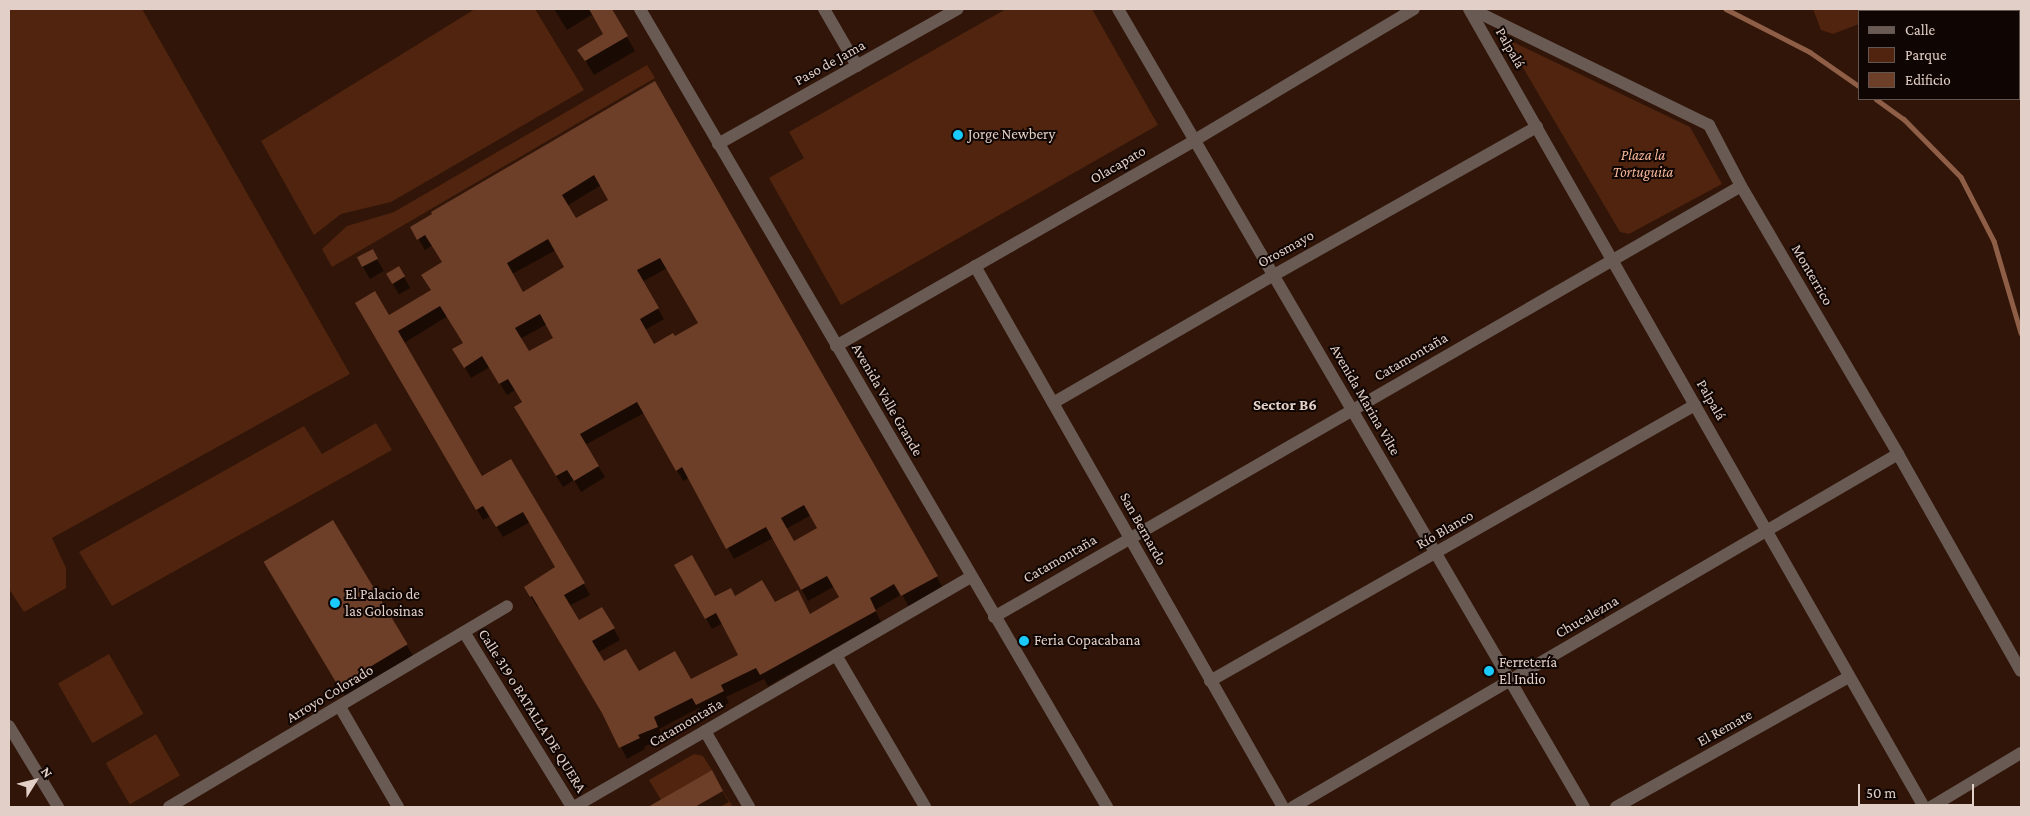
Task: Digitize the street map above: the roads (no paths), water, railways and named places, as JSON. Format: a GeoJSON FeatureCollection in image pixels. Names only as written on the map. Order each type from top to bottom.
{"type":"FeatureCollection","features":[{"type":"Feature","properties":{"kind":"street","name":"Avenida Valle Grande"},"geometry":{"type":"LineString","coordinates":[[640,9],[994,617],[1107,807]]}},
{"type":"Feature","properties":{"kind":"street"},"geometry":{"type":"LineString","coordinates":[[824,9],[857,66]]}},
{"type":"Feature","properties":{"kind":"street","name":"Paso de Jama"},"geometry":{"type":"LineString","coordinates":[[718,144],[958,9]]}},
{"type":"Feature","properties":{"kind":"street","name":"Avenida Marina Vilte"},"geometry":{"type":"LineString","coordinates":[[1118,9],[1584,807]]}},
{"type":"Feature","properties":{"kind":"street","name":"Olacapato"},"geometry":{"type":"LineString","coordinates":[[836,346],[1196,140],[1414,9]]}},
{"type":"Feature","properties":{"kind":"street","name":"Palpalá"},"geometry":{"type":"LineString","coordinates":[[1470,9],[1924,807]]}},
{"type":"Feature","properties":{"kind":"street","name":"Monterrico"},"geometry":{"type":"LineString","coordinates":[[1470,9],[1709,124],[1741,186],[1898,454],[2021,671]]}},
{"type":"Feature","properties":{"kind":"street","name":"Orosmayo"},"geometry":{"type":"LineString","coordinates":[[1053,403],[1274,275],[1536,128]]}},
{"type":"Feature","properties":{"kind":"street","name":"Catamontaña"},"geometry":{"type":"LineString","coordinates":[[994,617],[1741,186]]}},
{"type":"Feature","properties":{"kind":"street","name":"San Bernardo"},"geometry":{"type":"LineString","coordinates":[[975,266],[1210,681],[1284,807]]}},
{"type":"Feature","properties":{"kind":"street","name":"Río Blanco"},"geometry":{"type":"LineString","coordinates":[[1210,681],[1695,405]]}},
{"type":"Feature","properties":{"kind":"street","name":"Chucalezna"},"geometry":{"type":"LineString","coordinates":[[1293,807],[1898,454]]}},
{"type":"Feature","properties":{"kind":"street","name":"Catamontaña"},"geometry":{"type":"LineString","coordinates":[[573,807],[971,577]]}},
{"type":"Feature","properties":{"kind":"street","name":"Arroyo Colorado"},"geometry":{"type":"LineString","coordinates":[[169,807],[507,606]]}},
{"type":"Feature","properties":{"kind":"street","name":"Calle 319 o BATALLA DE QUERA"},"geometry":{"type":"LineString","coordinates":[[464,632],[573,807]]}},
{"type":"Feature","properties":{"kind":"street"},"geometry":{"type":"LineString","coordinates":[[836,655],[925,807]]}},
{"type":"Feature","properties":{"kind":"street","name":"El Remate"},"geometry":{"type":"LineString","coordinates":[[1616,807],[1850,677]]}},
{"type":"Feature","properties":{"kind":"street"},"geometry":{"type":"LineString","coordinates":[[340,707],[398,807]]}},
{"type":"Feature","properties":{"kind":"street"},"geometry":{"type":"LineString","coordinates":[[9,726],[58,807]]}},
{"type":"Feature","properties":{"kind":"street"},"geometry":{"type":"LineString","coordinates":[[705,732],[749,807]]}},
{"type":"Feature","properties":{"kind":"street"},"geometry":{"type":"LineString","coordinates":[[1931,807],[2021,753]]}},
{"type":"Feature","properties":{"kind":"waterway"},"geometry":{"type":"LineString","coordinates":[[1726,9],[1810,52],[1858,85]]}},
{"type":"Feature","properties":{"kind":"waterway"},"geometry":{"type":"LineString","coordinates":[[1877,100],[1904,119],[1961,177],[1994,241],[2021,333]]}},
{"type":"Feature","properties":{"kind":"place","name":"Jorge Newbery"},"geometry":{"type":"Point","coordinates":[958,135]}},
{"type":"Feature","properties":{"kind":"place","name":"El Palacio de las Golosinas"},"geometry":{"type":"Point","coordinates":[335,603]}},
{"type":"Feature","properties":{"kind":"place","name":"Feria Copacabana"},"geometry":{"type":"Point","coordinates":[1024,641]}},
{"type":"Feature","properties":{"kind":"place","name":"Ferretería El Indio"},"geometry":{"type":"Point","coordinates":[1489,671]}},
{"type":"Feature","properties":{"kind":"district","name":"Sector B6"},"geometry":{"type":"Point","coordinates":[1285,405]}},
{"type":"Feature","properties":{"kind":"park label","name":"Plaza la Tortuguita"},"geometry":{"type":"Point","coordinates":[1643,164]}}]}
